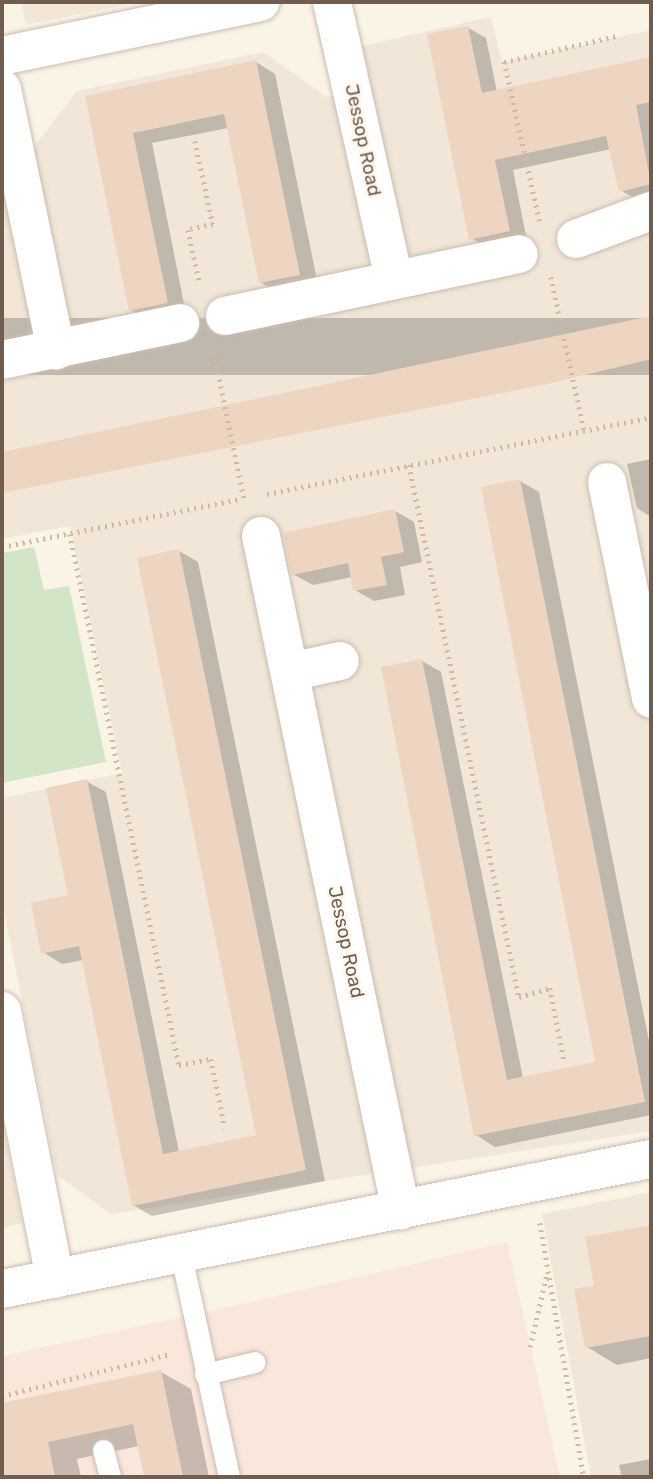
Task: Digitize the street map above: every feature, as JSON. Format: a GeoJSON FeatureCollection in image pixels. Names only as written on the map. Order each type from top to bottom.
{"type":"FeatureCollection","features":[{"type":"Feature","properties":{"kind":"street"},"geometry":{"type":"LineString","coordinates":[[2,56],[260,2]]}},
{"type":"Feature","properties":{"kind":"street","name":"Jessop Road"},"geometry":{"type":"LineString","coordinates":[[332,2],[394,279]]}},
{"type":"Feature","properties":{"kind":"street"},"geometry":{"type":"LineString","coordinates":[[2,89],[56,350]]}},
{"type":"Feature","properties":{"kind":"street"},"geometry":{"type":"LineString","coordinates":[[576,239],[651,211]]}},
{"type":"Feature","properties":{"kind":"street"},"geometry":{"type":"LineString","coordinates":[[225,316],[536,249]]}},
{"type":"Feature","properties":{"kind":"street"},"geometry":{"type":"LineString","coordinates":[[2,360],[180,323]]}},
{"type":"Feature","properties":{"kind":"street"},"geometry":{"type":"LineString","coordinates":[[607,482],[641,599],[651,699]]}},
{"type":"Feature","properties":{"kind":"street","name":"Jessop Road"},"geometry":{"type":"LineString","coordinates":[[261,536],[401,1211]]}},
{"type":"Feature","properties":{"kind":"street"},"geometry":{"type":"LineString","coordinates":[[290,672],[340,661]]}},
{"type":"Feature","properties":{"kind":"street"},"geometry":{"type":"LineString","coordinates":[[2,1011],[55,1279]]}},
{"type":"Feature","properties":{"kind":"street"},"geometry":{"type":"LineString","coordinates":[[2,1289],[651,1159]]}},
{"type":"Feature","properties":{"kind":"lane"},"geometry":{"type":"LineString","coordinates":[[181,1255],[198,1346],[229,1477]]}},
{"type":"Feature","properties":{"kind":"lane"},"geometry":{"type":"LineString","coordinates":[[205,1374],[256,1362]]}},
{"type":"Feature","properties":{"kind":"lane"},"geometry":{"type":"LineString","coordinates":[[103,1450],[110,1477]]}},
{"type":"Feature","properties":{"kind":"path"},"geometry":{"type":"LineString","coordinates":[[584,430],[536,249],[504,62],[617,36]]}},
{"type":"Feature","properties":{"kind":"path"},"geometry":{"type":"LineString","coordinates":[[265,494],[651,416]]}},
{"type":"Feature","properties":{"kind":"path"},"geometry":{"type":"LineString","coordinates":[[409,465],[519,997],[550,988],[564,1060]]}},
{"type":"Feature","properties":{"kind":"path"},"geometry":{"type":"LineString","coordinates":[[2,547],[253,497]]}},
{"type":"Feature","properties":{"kind":"path"},"geometry":{"type":"LineString","coordinates":[[70,534],[179,1065],[211,1059],[225,1128]]}},
{"type":"Feature","properties":{"kind":"path"},"geometry":{"type":"LineString","coordinates":[[534,1183],[584,1477]]}},
{"type":"Feature","properties":{"kind":"path"},"geometry":{"type":"LineString","coordinates":[[530,1347],[548,1269]]}},
{"type":"Feature","properties":{"kind":"path"},"geometry":{"type":"LineString","coordinates":[[2,1396],[198,1346]]}},
{"type":"Feature","properties":{"kind":"shaded area"},"geometry":{"type":"Polygon","coordinates":[[[21,2],[140,2],[26,25],[21,2]]]}},
{"type":"Feature","properties":{"kind":"shaded area"},"geometry":{"type":"Polygon","coordinates":[[[491,17],[502,62],[651,30],[651,1131],[111,1214],[57,1175],[2,901],[2,798],[122,773],[70,526],[2,539],[2,159],[30,152],[77,91],[263,52],[327,97],[371,87],[362,46],[491,17]]]}},
{"type":"Feature","properties":{"kind":"shaded area"},"geometry":{"type":"Polygon","coordinates":[[[2,1122],[22,1223],[2,1228],[2,1122]]]}},
{"type":"Feature","properties":{"kind":"shaded area"},"geometry":{"type":"Polygon","coordinates":[[[651,1192],[651,1477],[591,1477],[542,1214],[651,1192]]]}},
{"type":"Feature","properties":{"kind":"shaded area"},"geometry":{"type":"Polygon","coordinates":[[[507,1242],[560,1477],[2,1477],[2,1356],[242,1304],[507,1242]]]}},
{"type":"Feature","properties":{"kind":"green space"},"geometry":{"type":"Polygon","coordinates":[[[34,547],[44,590],[69,586],[106,762],[2,783],[2,553],[34,547]]]}},
{"type":"Feature","properties":{"kind":"building"},"geometry":{"type":"Polygon","coordinates":[[[468,26],[482,93],[651,57],[651,102],[636,105],[651,184],[619,192],[606,136],[495,160],[510,231],[469,240],[427,34],[468,26]]]}},
{"type":"Feature","properties":{"kind":"building"},"geometry":{"type":"Polygon","coordinates":[[[256,60],[300,275],[259,283],[224,114],[133,133],[168,303],[129,311],[85,96],[256,60]]]}},
{"type":"Feature","properties":{"kind":"building"},"geometry":{"type":"Polygon","coordinates":[[[651,316],[651,359],[552,383],[2,493],[2,452],[651,316]]]}},
{"type":"Feature","properties":{"kind":"building"},"geometry":{"type":"Polygon","coordinates":[[[520,479],[645,1102],[474,1136],[381,667],[422,659],[507,1080],[595,1062],[481,487],[520,479]]]}},
{"type":"Feature","properties":{"kind":"building"},"geometry":{"type":"Polygon","coordinates":[[[395,509],[404,552],[381,557],[387,585],[353,591],[348,563],[292,575],[283,533],[395,509]]]}},
{"type":"Feature","properties":{"kind":"building"},"geometry":{"type":"Polygon","coordinates":[[[179,549],[306,1170],[132,1206],[79,946],[41,954],[31,903],[68,895],[46,788],[87,779],[163,1154],[256,1135],[137,558],[179,549]]]}},
{"type":"Feature","properties":{"kind":"building"},"geometry":{"type":"Polygon","coordinates":[[[651,1225],[651,1336],[585,1348],[574,1289],[594,1286],[585,1237],[651,1225]]]}},
{"type":"Feature","properties":{"kind":"building"},"geometry":{"type":"Polygon","coordinates":[[[161,1370],[183,1477],[144,1477],[133,1424],[48,1442],[55,1477],[2,1477],[2,1403],[161,1370]]]}}]}
